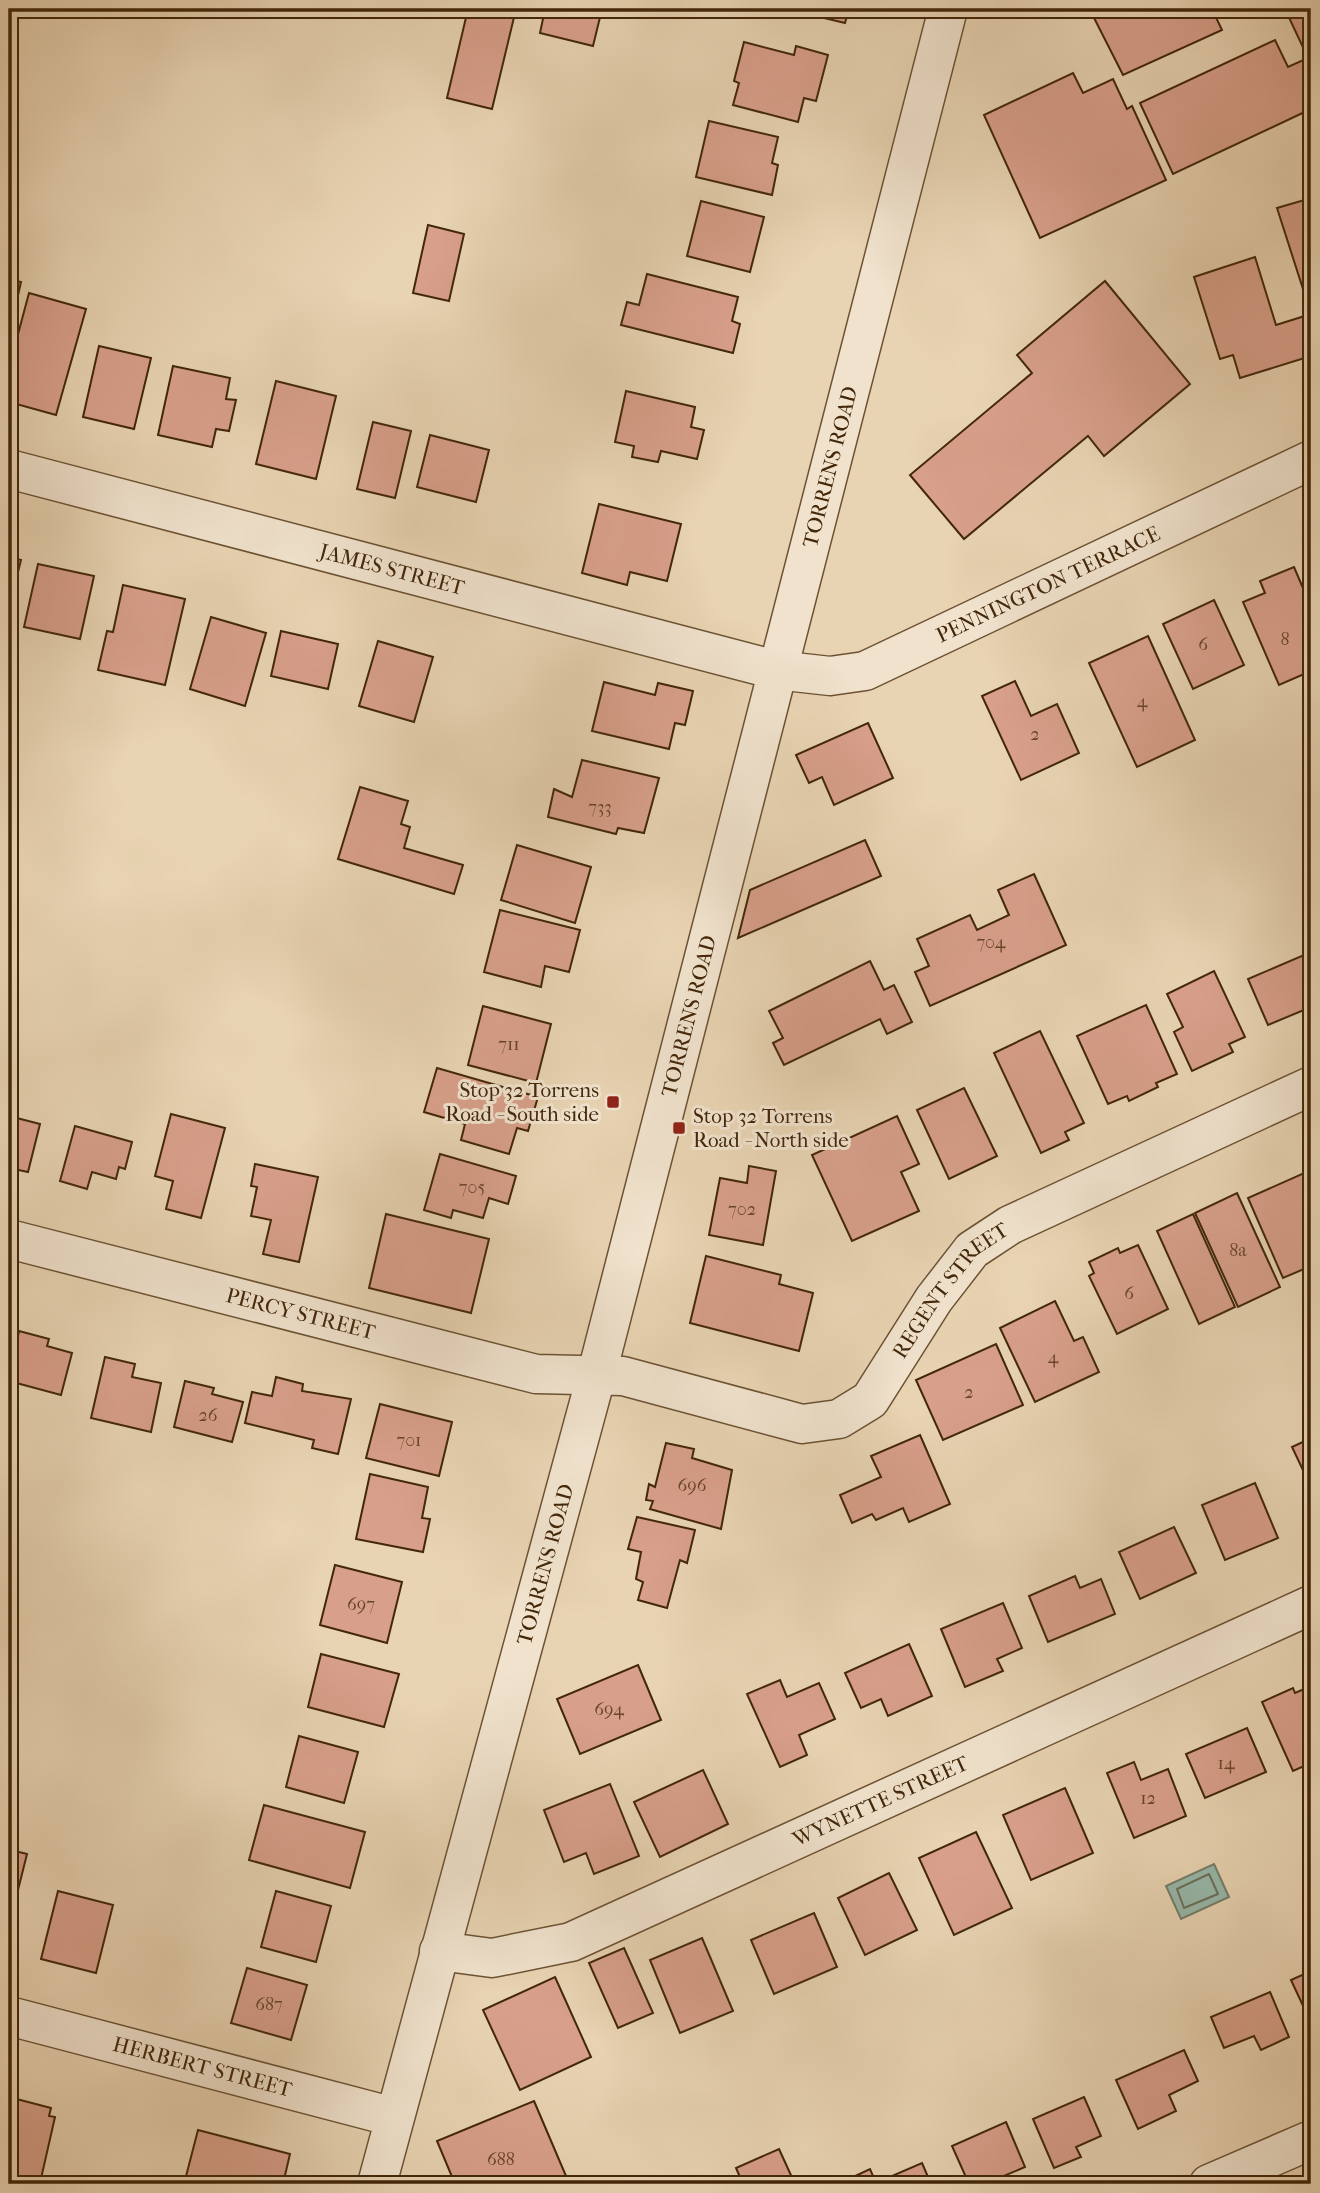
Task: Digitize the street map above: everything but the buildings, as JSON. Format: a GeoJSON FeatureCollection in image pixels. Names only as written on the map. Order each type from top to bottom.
{"type":"FeatureCollection","features":[{"type":"Feature","properties":{"kind":"street","name":"TORRENS ROAD"},"geometry":{"type":"LineString","coordinates":[[377,2184],[596,1377],[948,9]]}},
{"type":"Feature","properties":{"kind":"street","name":"PENNINGTON TERRACE"},"geometry":{"type":"LineString","coordinates":[[776,670],[830,676],[866,671],[1311,460]]}},
{"type":"Feature","properties":{"kind":"street","name":"JAMES STREET"},"geometry":{"type":"LineString","coordinates":[[9,469],[776,670]]}},
{"type":"Feature","properties":{"kind":"street","name":"REGENT STREET"},"geometry":{"type":"LineString","coordinates":[[596,1377],[624,1376],[802,1424],[839,1419],[870,1400],[934,1299],[972,1250],[1010,1224],[1311,1086]]}},
{"type":"Feature","properties":{"kind":"street","name":"PERCY STREET"},"geometry":{"type":"LineString","coordinates":[[9,1239],[536,1374],[596,1377]]}},
{"type":"Feature","properties":{"kind":"street","name":"WYNETTE STREET"},"geometry":{"type":"LineString","coordinates":[[439,1951],[492,1958],[571,1942],[1311,1605]]}},
{"type":"Feature","properties":{"kind":"street","name":"HERBERT STREET"},"geometry":{"type":"LineString","coordinates":[[9,2016],[394,2117]]}},
{"type":"Feature","properties":{"kind":"street"},"geometry":{"type":"LineString","coordinates":[[1209,2184],[1311,2140]]}},
{"type":"Feature","properties":{"kind":"water"},"geometry":{"type":"Polygon","coordinates":[[[1214,1864],[1229,1897],[1181,1919],[1166,1886],[1214,1864]]]}},
{"type":"Feature","properties":{"kind":"place","name":"Stop 32 Torrens Road - South side"},"geometry":{"type":"Point","coordinates":[613,1102]}},
{"type":"Feature","properties":{"kind":"place","name":"Stop 32 Torrens Road - North side"},"geometry":{"type":"Point","coordinates":[679,1128]}}]}
